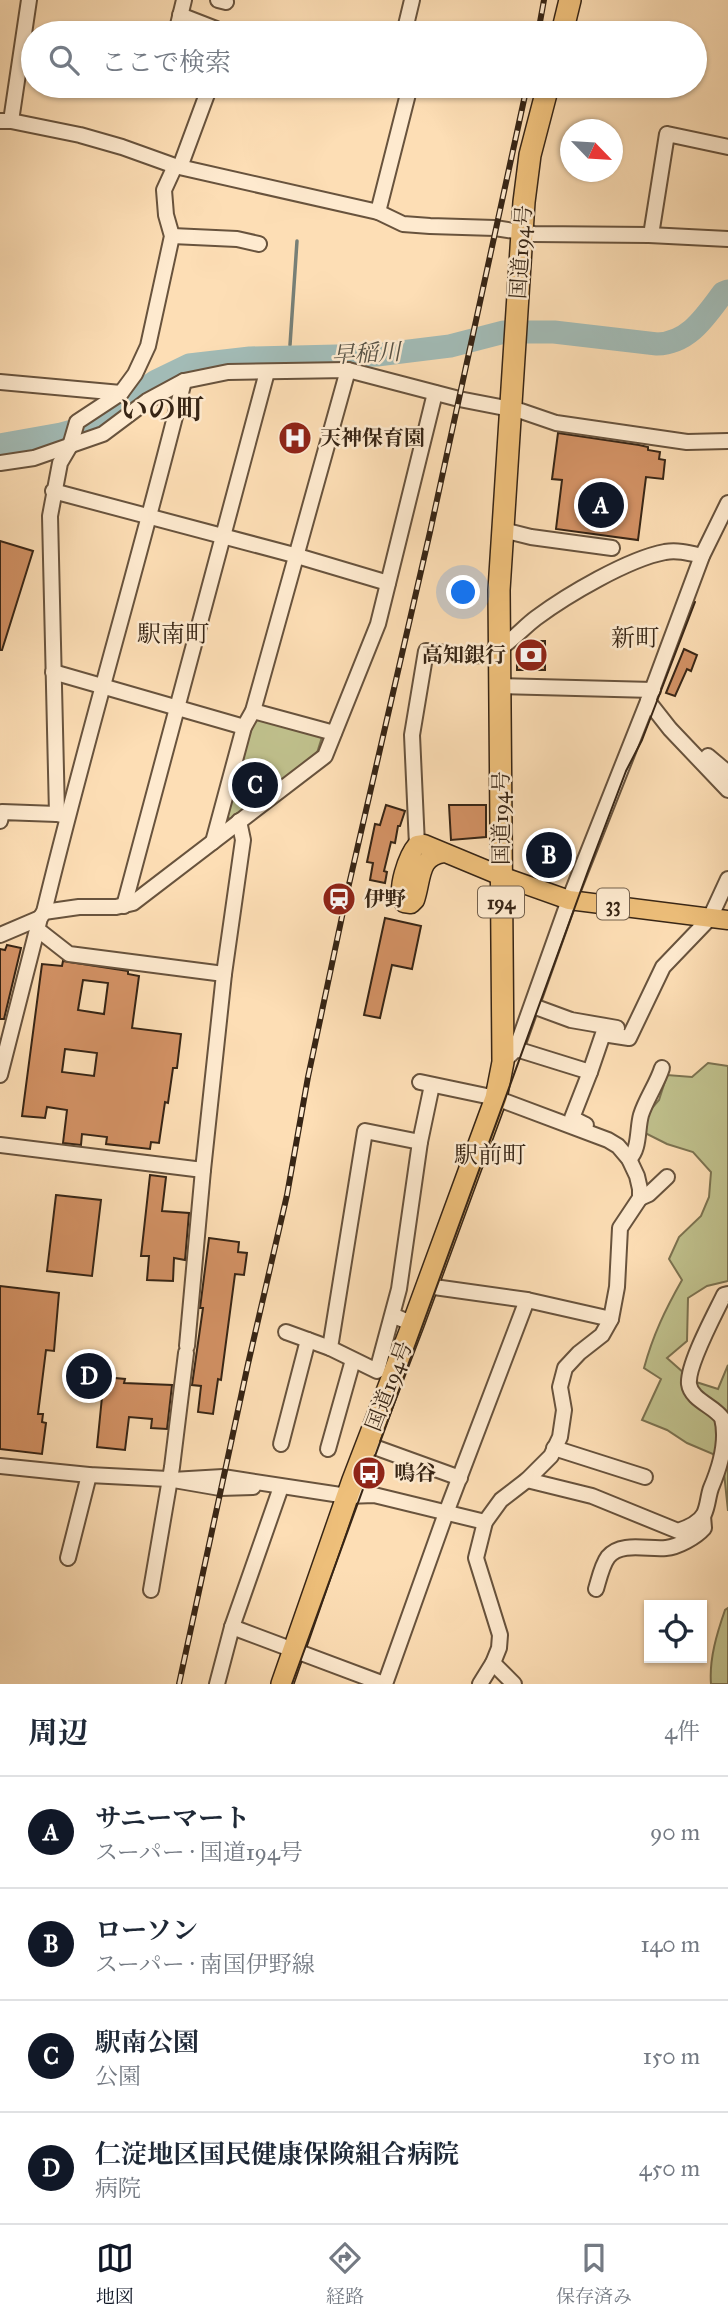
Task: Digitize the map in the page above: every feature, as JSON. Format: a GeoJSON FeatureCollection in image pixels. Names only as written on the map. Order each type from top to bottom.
{"type":"FeatureCollection","features":[{"type":"Feature","properties":{"kind":"highway"},"geometry":{"type":"LineString","coordinates":[[565,21],[570,0]]}},
{"type":"Feature","properties":{"kind":"highway","name":"国道194号"},"geometry":{"type":"LineString","coordinates":[[282,1684],[347,1496],[413,1324],[510,1055],[501,876],[499,590],[522,233],[530,155],[545,98]]}},
{"type":"Feature","properties":{"kind":"main road"},"geometry":{"type":"LineString","coordinates":[[444,853],[434,854],[426,861],[415,901],[411,904],[404,903],[400,898],[400,891],[408,860],[417,845],[424,844],[501,876]]}},
{"type":"Feature","properties":{"kind":"main road","name":"33"},"geometry":{"type":"LineString","coordinates":[[501,876],[569,900],[728,920]]}},
{"type":"Feature","properties":{"kind":"street"},"geometry":{"type":"LineString","coordinates":[[25,21],[29,0]]}},
{"type":"Feature","properties":{"kind":"street"},"geometry":{"type":"LineString","coordinates":[[179,21],[184,0]]}},
{"type":"Feature","properties":{"kind":"street"},"geometry":{"type":"LineString","coordinates":[[407,21],[412,0]]}},
{"type":"Feature","properties":{"kind":"street"},"geometry":{"type":"LineString","coordinates":[[180,15],[195,21]]}},
{"type":"Feature","properties":{"kind":"street"},"geometry":{"type":"LineString","coordinates":[[21,40],[5,121],[90,138],[178,166],[378,212],[403,224],[495,228],[522,233],[728,239]]}},
{"type":"Feature","properties":{"kind":"street"},"geometry":{"type":"LineString","coordinates":[[62,815],[53,672],[50,516],[53,491],[60,463],[70,446],[77,422],[121,393],[135,374],[148,346],[173,236],[166,215],[164,190],[178,166],[205,98]]}},
{"type":"Feature","properties":{"kind":"street"},"geometry":{"type":"LineString","coordinates":[[378,212],[407,98]]}},
{"type":"Feature","properties":{"kind":"street"},"geometry":{"type":"LineString","coordinates":[[651,235],[667,134],[728,147]]}},
{"type":"Feature","properties":{"kind":"street"},"geometry":{"type":"LineString","coordinates":[[173,236],[237,239],[259,244]]}},
{"type":"Feature","properties":{"kind":"street"},"geometry":{"type":"LineString","coordinates":[[0,463],[34,458],[103,435],[146,401],[184,382],[228,372],[348,370],[435,393],[511,409],[556,423],[687,442],[728,441]]}},
{"type":"Feature","properties":{"kind":"street"},"geometry":{"type":"LineString","coordinates":[[213,842],[244,727],[253,711],[348,370]]}},
{"type":"Feature","properties":{"kind":"street"},"geometry":{"type":"LineString","coordinates":[[124,906],[267,372]]}},
{"type":"Feature","properties":{"kind":"street"},"geometry":{"type":"LineString","coordinates":[[0,382],[121,393]]}},
{"type":"Feature","properties":{"kind":"street"},"geometry":{"type":"LineString","coordinates":[[0,1075],[3,1051],[40,920],[62,815],[150,518],[184,382]]}},
{"type":"Feature","properties":{"kind":"street"},"geometry":{"type":"LineString","coordinates":[[0,934],[79,906],[124,906],[133,903],[325,756],[378,624],[435,393]]}},
{"type":"Feature","properties":{"kind":"street"},"geometry":{"type":"LineString","coordinates":[[53,491],[295,555],[388,583]]}},
{"type":"Feature","properties":{"kind":"street"},"geometry":{"type":"LineString","coordinates":[[590,1072],[510,1055],[533,1006],[569,900],[651,696],[702,556],[728,503]]}},
{"type":"Feature","properties":{"kind":"street"},"geometry":{"type":"LineString","coordinates":[[503,530],[531,537],[612,548]]}},
{"type":"Feature","properties":{"kind":"street"},"geometry":{"type":"LineString","coordinates":[[417,845],[412,735],[426,651],[484,655],[499,648],[538,616],[606,575],[630,564],[665,552],[684,551],[702,556]]}},
{"type":"Feature","properties":{"kind":"street"},"geometry":{"type":"LineString","coordinates":[[53,672],[244,727]]}},
{"type":"Feature","properties":{"kind":"street"},"geometry":{"type":"LineString","coordinates":[[501,686],[651,696]]}},
{"type":"Feature","properties":{"kind":"street"},"geometry":{"type":"LineString","coordinates":[[651,696],[670,729],[728,790]]}},
{"type":"Feature","properties":{"kind":"street"},"geometry":{"type":"LineString","coordinates":[[253,711],[334,733]]}},
{"type":"Feature","properties":{"kind":"street"},"geometry":{"type":"LineString","coordinates":[[670,729],[691,742],[728,773]]}},
{"type":"Feature","properties":{"kind":"street"},"geometry":{"type":"LineString","coordinates":[[0,821],[2,813],[62,815]]}},
{"type":"Feature","properties":{"kind":"street"},"geometry":{"type":"LineString","coordinates":[[151,1590],[172,1467],[186,1350],[224,974],[243,840],[239,821]]}},
{"type":"Feature","properties":{"kind":"street"},"geometry":{"type":"LineString","coordinates":[[608,1140],[599,1131],[572,1118],[603,1034],[629,1038],[663,967],[710,918],[728,879]]}},
{"type":"Feature","properties":{"kind":"street"},"geometry":{"type":"LineString","coordinates":[[40,920],[69,954],[224,974]]}},
{"type":"Feature","properties":{"kind":"street"},"geometry":{"type":"LineString","coordinates":[[533,1006],[571,1020],[609,1026],[631,1034]]}},
{"type":"Feature","properties":{"kind":"street"},"geometry":{"type":"LineString","coordinates":[[629,1159],[635,1151],[642,1114],[662,1068]]}},
{"type":"Feature","properties":{"kind":"street"},"geometry":{"type":"LineString","coordinates":[[286,1332],[330,1348],[377,1371],[398,1289],[426,1083],[496,1098],[608,1140],[618,1146],[629,1159],[639,1182],[640,1198]]}},
{"type":"Feature","properties":{"kind":"street"},"geometry":{"type":"LineString","coordinates":[[330,1348],[365,1131],[420,1142]]}},
{"type":"Feature","properties":{"kind":"street"},"geometry":{"type":"LineString","coordinates":[[0,1145],[203,1170]]}},
{"type":"Feature","properties":{"kind":"street"},"geometry":{"type":"LineString","coordinates":[[480,1684],[499,1648],[499,1634],[476,1558],[485,1522],[501,1500],[527,1480],[551,1456],[559,1437],[564,1410],[560,1387],[565,1368],[602,1335],[611,1319],[617,1287],[620,1228],[640,1198],[649,1194],[667,1177]]}},
{"type":"Feature","properties":{"kind":"street"},"geometry":{"type":"LineString","coordinates":[[427,1286],[527,1300],[611,1319]]}},
{"type":"Feature","properties":{"kind":"street"},"geometry":{"type":"LineString","coordinates":[[596,1588],[608,1557],[618,1550],[631,1548],[676,1551],[704,1528],[703,1516],[711,1489],[726,1460],[728,1436],[724,1419],[692,1393],[689,1384],[695,1356],[724,1295],[728,1294]]}},
{"type":"Feature","properties":{"kind":"street"},"geometry":{"type":"LineString","coordinates":[[232,1627],[385,1684],[527,1300]]}},
{"type":"Feature","properties":{"kind":"street"},"geometry":{"type":"LineString","coordinates":[[392,1315],[413,1324]]}},
{"type":"Feature","properties":{"kind":"street"},"geometry":{"type":"LineString","coordinates":[[281,1444],[308,1340]]}},
{"type":"Feature","properties":{"kind":"street"},"geometry":{"type":"LineString","coordinates":[[565,1368],[593,1352],[603,1350]]}},
{"type":"Feature","properties":{"kind":"street"},"geometry":{"type":"LineString","coordinates":[[328,1449],[353,1360]]}},
{"type":"Feature","properties":{"kind":"street"},"geometry":{"type":"LineString","coordinates":[[366,1444],[460,1478]]}},
{"type":"Feature","properties":{"kind":"street"},"geometry":{"type":"LineString","coordinates":[[554,1448],[645,1476]]}},
{"type":"Feature","properties":{"kind":"street"},"geometry":{"type":"LineString","coordinates":[[0,1466],[89,1475],[170,1479],[223,1477],[347,1496],[374,1495],[485,1522]]}},
{"type":"Feature","properties":{"kind":"street"},"geometry":{"type":"LineString","coordinates":[[68,1558],[89,1475]]}},
{"type":"Feature","properties":{"kind":"street"},"geometry":{"type":"LineString","coordinates":[[527,1480],[592,1496],[678,1531],[689,1527],[703,1516]]}},
{"type":"Feature","properties":{"kind":"street"},"geometry":{"type":"LineString","coordinates":[[217,1684],[276,1486]]}},
{"type":"Feature","properties":{"kind":"street"},"geometry":{"type":"LineString","coordinates":[[493,1663],[514,1684]]}},
{"type":"Feature","properties":{"kind":"green space"},"geometry":{"type":"Polygon","coordinates":[[[260,718],[322,737],[317,753],[231,819],[225,817],[253,720],[260,718]]]}},
{"type":"Feature","properties":{"kind":"green space"},"geometry":{"type":"Polygon","coordinates":[[[708,1063],[728,1066],[728,1281],[707,1286],[688,1298],[687,1341],[667,1358],[693,1381],[718,1389],[728,1365],[728,1511],[724,1473],[713,1454],[642,1420],[661,1379],[644,1368],[660,1323],[682,1280],[669,1259],[679,1237],[701,1216],[709,1197],[711,1172],[693,1152],[667,1144],[641,1131],[645,1116],[659,1100],[667,1075],[692,1077],[708,1063]]]}},
{"type":"Feature","properties":{"kind":"green space"},"geometry":{"type":"Polygon","coordinates":[[[728,1608],[728,1684],[711,1684],[714,1646],[725,1610],[728,1608]]]}},
{"type":"Feature","properties":{"kind":"building"},"geometry":{"type":"Polygon","coordinates":[[[558,433],[639,445],[660,452],[659,459],[665,460],[663,479],[646,477],[638,540],[556,529],[562,480],[552,479],[558,433]]]}},
{"type":"Feature","properties":{"kind":"building"},"geometry":{"type":"Polygon","coordinates":[[[0,541],[33,551],[2,650],[0,650],[0,541]]]}},
{"type":"Feature","properties":{"kind":"building","name":"高知銀行"},"geometry":{"type":"Polygon","coordinates":[[[524,641],[545,641],[545,670],[517,670],[517,647],[524,641]]]}},
{"type":"Feature","properties":{"kind":"building"},"geometry":{"type":"Polygon","coordinates":[[[684,649],[697,655],[691,671],[687,669],[675,696],[666,693],[684,649]]]}},
{"type":"Feature","properties":{"kind":"building"},"geometry":{"type":"Polygon","coordinates":[[[386,805],[405,811],[398,826],[395,843],[391,842],[384,871],[387,872],[385,883],[370,880],[373,863],[367,862],[375,824],[380,825],[386,805]]]}},
{"type":"Feature","properties":{"kind":"building"},"geometry":{"type":"Polygon","coordinates":[[[449,805],[486,805],[486,837],[451,840],[449,805]]]}},
{"type":"Feature","properties":{"kind":"building"},"geometry":{"type":"Polygon","coordinates":[[[544,835],[564,842],[563,845],[568,847],[562,864],[537,855],[544,835]]]}},
{"type":"Feature","properties":{"kind":"building"},"geometry":{"type":"Polygon","coordinates":[[[385,918],[421,926],[412,969],[392,965],[380,1018],[364,1015],[385,918]]]}},
{"type":"Feature","properties":{"kind":"building"},"geometry":{"type":"Polygon","coordinates":[[[7,945],[21,948],[4,1019],[0,1019],[0,949],[5,950],[7,945]]]}},
{"type":"Feature","properties":{"kind":"building"},"geometry":{"type":"Polygon","coordinates":[[[63,961],[128,971],[128,974],[139,976],[132,1028],[181,1034],[177,1068],[173,1068],[159,1143],[151,1142],[150,1149],[106,1144],[107,1137],[82,1134],[81,1145],[63,1143],[67,1110],[47,1107],[45,1118],[22,1116],[42,964],[62,966],[63,961]],[[83,980],[78,1010],[104,1014],[108,983],[83,980]],[[65,1049],[62,1072],[94,1076],[97,1053],[65,1049]]]}},
{"type":"Feature","properties":{"kind":"building"},"geometry":{"type":"Polygon","coordinates":[[[150,1175],[166,1177],[162,1211],[189,1213],[185,1260],[174,1258],[173,1281],[147,1280],[149,1256],[141,1256],[150,1175]]]}},
{"type":"Feature","properties":{"kind":"building"},"geometry":{"type":"Polygon","coordinates":[[[56,1195],[101,1200],[92,1276],[47,1271],[56,1195]]]}},
{"type":"Feature","properties":{"kind":"building"},"geometry":{"type":"Polygon","coordinates":[[[209,1238],[239,1242],[238,1252],[247,1253],[244,1275],[235,1274],[221,1380],[218,1379],[213,1414],[198,1412],[201,1386],[192,1385],[209,1238]]]}},
{"type":"Feature","properties":{"kind":"building"},"geometry":{"type":"Polygon","coordinates":[[[0,1286],[59,1293],[54,1351],[46,1350],[38,1414],[43,1414],[42,1422],[46,1423],[42,1454],[0,1449],[0,1286]]]}},
{"type":"Feature","properties":{"kind":"building"},"geometry":{"type":"Polygon","coordinates":[[[104,1377],[125,1379],[124,1383],[172,1385],[167,1429],[151,1428],[152,1419],[129,1417],[125,1450],[97,1447],[104,1377]]]}},
{"type":"Feature","properties":{"kind":"waterway"},"geometry":{"type":"LineString","coordinates":[[290,345],[297,241]]}},
{"type":"Feature","properties":{"kind":"waterway","name":"早稲川"},"geometry":{"type":"LineString","coordinates":[[0,445],[90,426],[156,381],[189,365],[250,358],[377,355],[450,346],[504,332],[554,332],[668,343],[687,334],[710,311],[723,293],[728,291]]}},
{"type":"Feature","properties":{"kind":"tram line"},"geometry":{"type":"LineString","coordinates":[[292,1684],[588,871],[695,602]]}},
{"type":"Feature","properties":{"kind":"railway"},"geometry":{"type":"LineString","coordinates":[[540,21],[544,0]]}},
{"type":"Feature","properties":{"kind":"railway"},"geometry":{"type":"LineString","coordinates":[[179,1684],[287,1195],[308,1077],[347,893],[430,532],[524,98]]}},
{"type":"Feature","properties":{"kind":"place","name":"天神保育園"},"geometry":{"type":"Point","coordinates":[295,438]}},
{"type":"Feature","properties":{"kind":"place","name":"サニーマート"},"geometry":{"type":"Point","coordinates":[601,505]}},
{"type":"Feature","properties":{"kind":"place","name":"高知銀行"},"geometry":{"type":"Point","coordinates":[531,655]}},
{"type":"Feature","properties":{"kind":"place","name":"駅南公園"},"geometry":{"type":"Point","coordinates":[255,785]}},
{"type":"Feature","properties":{"kind":"place","name":"ローソン"},"geometry":{"type":"Point","coordinates":[549,855]}},
{"type":"Feature","properties":{"kind":"place","name":"伊野"},"geometry":{"type":"Point","coordinates":[339,899]}},
{"type":"Feature","properties":{"kind":"place","name":"仁淀地区国民健康保険組合病院"},"geometry":{"type":"Point","coordinates":[89,1376]}},
{"type":"Feature","properties":{"kind":"place","name":"鳴谷"},"geometry":{"type":"Point","coordinates":[369,1473]}},
{"type":"Feature","properties":{"kind":"district","name":"いの町"},"geometry":{"type":"Point","coordinates":[162,409]}},
{"type":"Feature","properties":{"kind":"district","name":"駅南町"},"geometry":{"type":"Point","coordinates":[173,634]}},
{"type":"Feature","properties":{"kind":"district","name":"新町"},"geometry":{"type":"Point","coordinates":[635,638]}},
{"type":"Feature","properties":{"kind":"district","name":"駅前町"},"geometry":{"type":"Point","coordinates":[490,1155]}}]}
